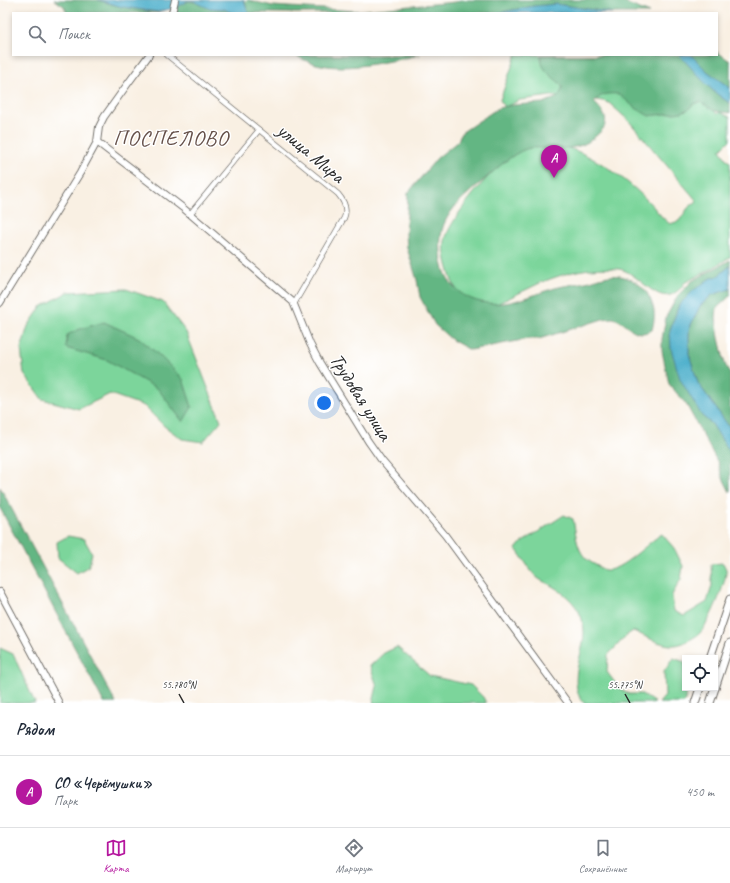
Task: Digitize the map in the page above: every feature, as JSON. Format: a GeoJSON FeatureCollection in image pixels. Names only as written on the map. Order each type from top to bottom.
{"type":"FeatureCollection","features":[{"type":"Feature","properties":{"kind":"main road"},"geometry":{"type":"LineString","coordinates":[[711,655],[730,599]]}},
{"type":"Feature","properties":{"kind":"main road"},"geometry":{"type":"LineString","coordinates":[[718,679],[730,643]]}},
{"type":"Feature","properties":{"kind":"main road"},"geometry":{"type":"LineString","coordinates":[[696,703],[699,691]]}},
{"type":"Feature","properties":{"kind":"main road"},"geometry":{"type":"LineString","coordinates":[[710,703],[714,691]]}},
{"type":"Feature","properties":{"kind":"street"},"geometry":{"type":"LineString","coordinates":[[172,12],[174,0]]}},
{"type":"Feature","properties":{"kind":"street"},"geometry":{"type":"LineString","coordinates":[[0,303],[69,192],[97,142],[97,132],[104,117],[148,56]]}},
{"type":"Feature","properties":{"kind":"street","name":"улица Мира"},"geometry":{"type":"LineString","coordinates":[[168,56],[338,194],[346,208],[344,218],[294,304]]}},
{"type":"Feature","properties":{"kind":"street"},"geometry":{"type":"LineString","coordinates":[[190,214],[259,130]]}},
{"type":"Feature","properties":{"kind":"street","name":"Трудовая улица"},"geometry":{"type":"LineString","coordinates":[[97,142],[190,214],[283,292],[294,304],[318,359],[368,441],[382,461],[445,535],[568,703]]}},
{"type":"Feature","properties":{"kind":"street"},"geometry":{"type":"LineString","coordinates":[[0,592],[59,703]]}},
{"type":"Feature","properties":{"kind":"green space"},"geometry":{"type":"Polygon","coordinates":[[[54,0],[98,0],[122,7],[153,12],[67,12],[64,6],[54,0]]]}},
{"type":"Feature","properties":{"kind":"green space"},"geometry":{"type":"Polygon","coordinates":[[[248,0],[273,6],[357,11],[455,2],[461,0],[618,0],[648,12],[608,12],[556,4],[534,6],[502,12],[249,12],[245,2],[248,0]]]}},
{"type":"Feature","properties":{"kind":"green space"},"geometry":{"type":"Polygon","coordinates":[[[187,1],[213,9],[229,12],[176,12],[178,7],[187,1]]]}},
{"type":"Feature","properties":{"kind":"green space"},"geometry":{"type":"Polygon","coordinates":[[[718,53],[730,61],[730,88],[707,71],[692,56],[718,56],[718,53]]]}},
{"type":"Feature","properties":{"kind":"green space"},"geometry":{"type":"Polygon","coordinates":[[[297,56],[415,56],[373,64],[340,67],[324,66],[309,62],[297,56]]]}},
{"type":"Feature","properties":{"kind":"green space"},"geometry":{"type":"Polygon","coordinates":[[[516,56],[610,56],[710,107],[717,114],[720,112],[730,117],[730,140],[720,150],[730,162],[730,257],[684,283],[680,289],[669,295],[662,295],[655,292],[626,271],[619,269],[598,268],[579,271],[540,283],[496,304],[487,304],[466,299],[460,294],[452,281],[446,262],[445,239],[452,224],[480,186],[502,163],[522,149],[536,145],[551,144],[572,149],[583,154],[606,166],[637,190],[670,224],[679,221],[688,208],[697,201],[628,120],[609,103],[577,97],[551,96],[520,100],[505,107],[500,100],[516,56]]]}},
{"type":"Feature","properties":{"kind":"green space"},"geometry":{"type":"Polygon","coordinates":[[[541,56],[680,56],[709,87],[730,103],[730,113],[715,111],[700,102],[693,104],[689,109],[682,112],[649,116],[634,107],[619,94],[605,95],[599,97],[594,102],[604,115],[606,122],[605,126],[589,142],[569,148],[526,149],[515,154],[464,197],[446,220],[441,235],[441,246],[442,262],[446,274],[458,291],[467,297],[488,303],[511,302],[555,288],[616,276],[624,277],[639,284],[647,293],[654,311],[652,330],[646,333],[636,332],[618,320],[611,318],[603,319],[539,339],[528,339],[470,350],[452,340],[435,325],[420,297],[417,280],[407,248],[406,234],[408,193],[437,158],[458,141],[461,133],[498,108],[513,105],[543,103],[558,97],[562,90],[562,85],[545,69],[541,56]]]}},
{"type":"Feature","properties":{"kind":"green space"},"geometry":{"type":"Polygon","coordinates":[[[730,260],[730,266],[718,276],[709,279],[679,305],[670,330],[671,349],[702,416],[712,424],[730,453],[730,492],[722,476],[718,463],[686,404],[669,384],[662,351],[662,339],[666,317],[678,295],[692,281],[730,260]]]}},
{"type":"Feature","properties":{"kind":"green space"},"geometry":{"type":"Polygon","coordinates":[[[126,289],[163,302],[186,332],[221,421],[203,442],[182,439],[164,426],[144,406],[110,394],[79,409],[42,399],[24,374],[21,349],[28,326],[41,307],[68,292],[126,289]]]}},
{"type":"Feature","properties":{"kind":"green space"},"geometry":{"type":"Polygon","coordinates":[[[730,289],[730,296],[717,308],[716,318],[725,364],[730,374],[730,428],[698,383],[689,354],[689,329],[700,306],[712,295],[730,289]]]}},
{"type":"Feature","properties":{"kind":"green space"},"geometry":{"type":"Polygon","coordinates":[[[104,322],[139,338],[183,379],[192,407],[183,422],[158,389],[107,360],[66,348],[67,335],[80,329],[104,322]]]}},
{"type":"Feature","properties":{"kind":"green space"},"geometry":{"type":"Polygon","coordinates":[[[0,487],[116,703],[104,703],[0,508],[0,487]]]}},
{"type":"Feature","properties":{"kind":"green space"},"geometry":{"type":"Polygon","coordinates":[[[564,515],[573,519],[580,551],[588,560],[605,570],[619,566],[626,562],[662,534],[674,548],[683,566],[681,579],[672,595],[674,611],[684,616],[707,602],[712,586],[711,564],[723,563],[726,569],[724,583],[717,603],[699,634],[680,644],[668,645],[633,631],[627,635],[608,655],[607,672],[619,688],[629,694],[642,694],[655,703],[584,703],[578,694],[576,674],[584,633],[583,623],[579,612],[576,606],[567,597],[557,589],[536,577],[516,549],[521,543],[564,515]]]}},
{"type":"Feature","properties":{"kind":"green space"},"geometry":{"type":"Polygon","coordinates":[[[68,536],[84,539],[92,553],[89,566],[77,573],[58,558],[57,542],[68,536]]]}},
{"type":"Feature","properties":{"kind":"green space"},"geometry":{"type":"Polygon","coordinates":[[[397,647],[430,676],[471,685],[483,697],[486,703],[373,703],[377,686],[370,666],[384,653],[397,647]]]}},
{"type":"Feature","properties":{"kind":"green space"},"geometry":{"type":"Polygon","coordinates":[[[0,648],[13,654],[35,703],[0,703],[0,648]]]}},
{"type":"Feature","properties":{"kind":"green space"},"geometry":{"type":"Polygon","coordinates":[[[673,658],[682,661],[682,691],[687,691],[684,703],[659,703],[665,696],[664,672],[673,658]]]}},
{"type":"Feature","properties":{"kind":"water"},"geometry":{"type":"Polygon","coordinates":[[[98,0],[244,0],[249,12],[230,12],[224,9],[208,8],[193,1],[187,1],[178,7],[158,12],[122,7],[98,0]]]}},
{"type":"Feature","properties":{"kind":"water"},"geometry":{"type":"Polygon","coordinates":[[[556,4],[608,12],[502,12],[534,6],[556,4]]]}},
{"type":"Feature","properties":{"kind":"water"},"geometry":{"type":"Polygon","coordinates":[[[680,56],[692,56],[707,71],[730,88],[730,103],[709,87],[680,56]]]}},
{"type":"Feature","properties":{"kind":"water"},"geometry":{"type":"Polygon","coordinates":[[[730,266],[730,289],[712,295],[700,306],[689,329],[689,354],[698,383],[730,428],[730,453],[712,424],[702,416],[680,379],[671,349],[670,330],[679,305],[694,290],[709,279],[718,276],[730,266]]]}},
{"type":"Feature","properties":{"kind":"place","name":"СО «Черёмушки»"},"geometry":{"type":"Point","coordinates":[554,178]}},
{"type":"Feature","properties":{"kind":"district","name":"ПОСПЕЛОВО"},"geometry":{"type":"Point","coordinates":[171,138]}}]}
